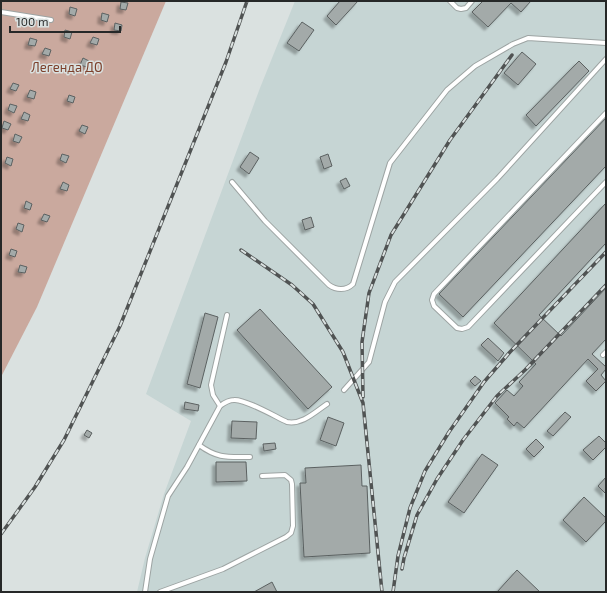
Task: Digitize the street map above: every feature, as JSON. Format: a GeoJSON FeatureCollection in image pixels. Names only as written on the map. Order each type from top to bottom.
{"type":"FeatureCollection","features":[{"type":"Feature","properties":{"kind":"lane"},"geometry":{"type":"LineString","coordinates":[[450,1],[457,8],[461,9],[466,8],[472,1]]}},
{"type":"Feature","properties":{"kind":"lane"},"geometry":{"type":"LineString","coordinates":[[1,12],[51,20]]}},
{"type":"Feature","properties":{"kind":"lane"},"geometry":{"type":"LineString","coordinates":[[232,182],[265,221],[329,285],[346,289],[353,284],[390,163],[447,90],[474,66],[513,44],[528,38],[606,43]]}},
{"type":"Feature","properties":{"kind":"lane"},"geometry":{"type":"LineString","coordinates":[[344,390],[369,362],[384,302],[395,282],[497,178],[606,59]]}},
{"type":"Feature","properties":{"kind":"lane"},"geometry":{"type":"LineString","coordinates":[[606,113],[434,294],[432,300],[434,306],[457,328],[462,329],[468,327],[606,182]]}},
{"type":"Feature","properties":{"kind":"lane"},"geometry":{"type":"LineString","coordinates":[[220,406],[213,395],[211,385],[227,315]]}},
{"type":"Feature","properties":{"kind":"lane"},"geometry":{"type":"LineString","coordinates":[[145,592],[150,559],[168,496],[187,467],[220,406],[230,400],[240,400],[287,422],[294,423],[301,421],[327,404]]}},
{"type":"Feature","properties":{"kind":"lane"},"geometry":{"type":"LineString","coordinates":[[199,445],[209,452],[222,457],[250,457]]}},
{"type":"Feature","properties":{"kind":"lane"},"geometry":{"type":"LineString","coordinates":[[160,592],[223,569],[291,533],[293,526],[291,480],[285,475],[262,476]]}},
{"type":"Feature","properties":{"kind":"shaded area"},"geometry":{"type":"Polygon","coordinates":[[[295,1],[606,1],[606,592],[137,592],[145,558],[164,494],[191,421],[146,394],[260,88],[295,1]]]}},
{"type":"Feature","properties":{"kind":"green space","name":"Легенда ДО"},"geometry":{"type":"Polygon","coordinates":[[[1,1],[166,1],[37,307],[1,377],[1,1]]]}},
{"type":"Feature","properties":{"kind":"building"},"geometry":{"type":"Polygon","coordinates":[[[340,1],[358,1],[336,25],[327,16],[340,1]]]}},
{"type":"Feature","properties":{"kind":"building"},"geometry":{"type":"Polygon","coordinates":[[[483,1],[531,1],[521,12],[511,3],[488,27],[472,12],[483,1]]]}},
{"type":"Feature","properties":{"kind":"building"},"geometry":{"type":"Polygon","coordinates":[[[121,2],[128,3],[126,10],[120,9],[121,2]]]}},
{"type":"Feature","properties":{"kind":"building"},"geometry":{"type":"Polygon","coordinates":[[[70,7],[77,9],[75,16],[69,14],[70,7]]]}},
{"type":"Feature","properties":{"kind":"building"},"geometry":{"type":"Polygon","coordinates":[[[102,13],[109,15],[107,22],[101,20],[102,13]]]}},
{"type":"Feature","properties":{"kind":"building"},"geometry":{"type":"Polygon","coordinates":[[[302,22],[314,30],[299,51],[287,43],[302,22]]]}},
{"type":"Feature","properties":{"kind":"building"},"geometry":{"type":"Polygon","coordinates":[[[115,23],[122,25],[121,31],[114,30],[115,23]]]}},
{"type":"Feature","properties":{"kind":"building"},"geometry":{"type":"Polygon","coordinates":[[[65,30],[72,32],[70,39],[64,37],[65,30]]]}},
{"type":"Feature","properties":{"kind":"building"},"geometry":{"type":"Polygon","coordinates":[[[93,37],[99,39],[97,45],[90,43],[93,37]]]}},
{"type":"Feature","properties":{"kind":"building"},"geometry":{"type":"Polygon","coordinates":[[[30,38],[37,40],[35,46],[28,45],[30,38]]]}},
{"type":"Feature","properties":{"kind":"building"},"geometry":{"type":"Polygon","coordinates":[[[45,48],[51,50],[49,56],[42,54],[45,48]]]}},
{"type":"Feature","properties":{"kind":"building"},"geometry":{"type":"Polygon","coordinates":[[[522,52],[536,64],[518,85],[504,73],[522,52]]]}},
{"type":"Feature","properties":{"kind":"building"},"geometry":{"type":"Polygon","coordinates":[[[83,58],[89,61],[87,67],[80,65],[83,58]]]}},
{"type":"Feature","properties":{"kind":"building"},"geometry":{"type":"Polygon","coordinates":[[[579,61],[589,71],[536,126],[526,115],[579,61]]]}},
{"type":"Feature","properties":{"kind":"building"},"geometry":{"type":"Polygon","coordinates":[[[13,83],[19,85],[16,91],[10,89],[13,83]]]}},
{"type":"Feature","properties":{"kind":"building"},"geometry":{"type":"Polygon","coordinates":[[[30,90],[36,92],[34,99],[27,97],[30,90]]]}},
{"type":"Feature","properties":{"kind":"building"},"geometry":{"type":"Polygon","coordinates":[[[69,95],[75,97],[73,103],[67,101],[69,95]]]}},
{"type":"Feature","properties":{"kind":"building"},"geometry":{"type":"Polygon","coordinates":[[[10,104],[17,106],[14,113],[8,110],[10,104]]]}},
{"type":"Feature","properties":{"kind":"building"},"geometry":{"type":"Polygon","coordinates":[[[24,112],[30,115],[28,121],[21,119],[24,112]]]}},
{"type":"Feature","properties":{"kind":"building"},"geometry":{"type":"Polygon","coordinates":[[[606,118],[606,166],[463,317],[439,294],[606,118]]]}},
{"type":"Feature","properties":{"kind":"building"},"geometry":{"type":"Polygon","coordinates":[[[4,121],[11,124],[8,130],[2,128],[4,121]]]}},
{"type":"Feature","properties":{"kind":"building"},"geometry":{"type":"Polygon","coordinates":[[[82,125],[88,127],[85,134],[79,131],[82,125]]]}},
{"type":"Feature","properties":{"kind":"building"},"geometry":{"type":"Polygon","coordinates":[[[15,134],[22,137],[19,143],[13,141],[15,134]]]}},
{"type":"Feature","properties":{"kind":"building"},"geometry":{"type":"Polygon","coordinates":[[[250,152],[259,158],[249,174],[240,167],[250,152]]]}},
{"type":"Feature","properties":{"kind":"building"},"geometry":{"type":"Polygon","coordinates":[[[62,154],[69,156],[66,163],[60,160],[62,154]]]}},
{"type":"Feature","properties":{"kind":"building"},"geometry":{"type":"Polygon","coordinates":[[[328,154],[332,166],[324,169],[320,157],[328,154]]]}},
{"type":"Feature","properties":{"kind":"building"},"geometry":{"type":"Polygon","coordinates":[[[7,157],[13,159],[11,166],[5,163],[7,157]]]}},
{"type":"Feature","properties":{"kind":"building"},"geometry":{"type":"Polygon","coordinates":[[[346,178],[350,186],[344,189],[340,181],[346,178]]]}},
{"type":"Feature","properties":{"kind":"building"},"geometry":{"type":"Polygon","coordinates":[[[63,182],[69,185],[67,191],[60,189],[63,182]]]}},
{"type":"Feature","properties":{"kind":"building"},"geometry":{"type":"Polygon","coordinates":[[[26,201],[32,204],[30,210],[24,208],[26,201]]]}},
{"type":"Feature","properties":{"kind":"building"},"geometry":{"type":"Polygon","coordinates":[[[606,203],[606,243],[539,315],[561,336],[606,288],[606,339],[592,354],[606,367],[601,375],[606,381],[596,391],[586,381],[598,369],[588,359],[524,428],[517,422],[514,426],[507,419],[509,417],[495,403],[507,390],[514,396],[523,386],[519,382],[536,364],[494,323],[606,203]]]}},
{"type":"Feature","properties":{"kind":"building"},"geometry":{"type":"Polygon","coordinates":[[[44,214],[50,216],[47,222],[41,220],[44,214]]]}},
{"type":"Feature","properties":{"kind":"building"},"geometry":{"type":"Polygon","coordinates":[[[311,217],[314,227],[305,230],[302,220],[311,217]]]}},
{"type":"Feature","properties":{"kind":"building"},"geometry":{"type":"Polygon","coordinates":[[[18,223],[24,225],[22,232],[16,229],[18,223]]]}},
{"type":"Feature","properties":{"kind":"building"},"geometry":{"type":"Polygon","coordinates":[[[11,249],[17,251],[15,257],[9,255],[11,249]]]}},
{"type":"Feature","properties":{"kind":"building"},"geometry":{"type":"Polygon","coordinates":[[[20,265],[27,267],[25,273],[18,272],[20,265]]]}},
{"type":"Feature","properties":{"kind":"building"},"geometry":{"type":"Polygon","coordinates":[[[260,309],[332,387],[308,409],[237,330],[260,309]]]}},
{"type":"Feature","properties":{"kind":"building"},"geometry":{"type":"Polygon","coordinates":[[[205,313],[218,317],[200,388],[187,384],[205,313]]]}},
{"type":"Feature","properties":{"kind":"building"},"geometry":{"type":"Polygon","coordinates":[[[488,338],[504,353],[498,361],[481,345],[488,338]]]}},
{"type":"Feature","properties":{"kind":"building"},"geometry":{"type":"Polygon","coordinates":[[[475,376],[481,381],[475,386],[470,381],[475,376]]]}},
{"type":"Feature","properties":{"kind":"building"},"geometry":{"type":"Polygon","coordinates":[[[185,402],[199,405],[198,411],[184,409],[185,402]]]}},
{"type":"Feature","properties":{"kind":"building"},"geometry":{"type":"Polygon","coordinates":[[[565,412],[571,417],[553,436],[547,431],[565,412]]]}},
{"type":"Feature","properties":{"kind":"building"},"geometry":{"type":"Polygon","coordinates":[[[328,417],[344,423],[336,446],[320,440],[328,417]]]}},
{"type":"Feature","properties":{"kind":"building"},"geometry":{"type":"Polygon","coordinates":[[[232,421],[257,422],[256,439],[231,438],[232,421]]]}},
{"type":"Feature","properties":{"kind":"building"},"geometry":{"type":"Polygon","coordinates":[[[87,430],[92,433],[89,438],[84,435],[87,430]]]}},
{"type":"Feature","properties":{"kind":"building"},"geometry":{"type":"Polygon","coordinates":[[[599,436],[606,443],[606,447],[593,460],[583,450],[599,436]]]}},
{"type":"Feature","properties":{"kind":"building"},"geometry":{"type":"Polygon","coordinates":[[[536,439],[544,447],[534,457],[526,449],[536,439]]]}},
{"type":"Feature","properties":{"kind":"building"},"geometry":{"type":"Polygon","coordinates":[[[275,443],[276,449],[264,451],[263,444],[275,443]]]}},
{"type":"Feature","properties":{"kind":"building"},"geometry":{"type":"Polygon","coordinates":[[[482,454],[498,465],[464,513],[448,502],[482,454]]]}},
{"type":"Feature","properties":{"kind":"building"},"geometry":{"type":"Polygon","coordinates":[[[216,462],[246,462],[247,481],[216,482],[216,462]]]}},
{"type":"Feature","properties":{"kind":"building"},"geometry":{"type":"Polygon","coordinates":[[[361,465],[362,486],[367,486],[370,553],[304,557],[300,483],[306,483],[305,468],[361,465]]]}},
{"type":"Feature","properties":{"kind":"building"},"geometry":{"type":"Polygon","coordinates":[[[606,477],[606,494],[598,486],[606,477]]]}},
{"type":"Feature","properties":{"kind":"building"},"geometry":{"type":"Polygon","coordinates":[[[584,497],[606,518],[606,521],[586,542],[563,520],[584,497]]]}},
{"type":"Feature","properties":{"kind":"building"},"geometry":{"type":"Polygon","coordinates":[[[517,570],[540,592],[497,592],[517,570]]]}},
{"type":"Feature","properties":{"kind":"building"},"geometry":{"type":"Polygon","coordinates":[[[272,582],[277,592],[254,592],[272,582]]]}},
{"type":"Feature","properties":{"kind":"railway"},"geometry":{"type":"LineString","coordinates":[[1,534],[35,487],[64,440],[120,326],[226,62],[247,1]]}},
{"type":"Feature","properties":{"kind":"railway"},"geometry":{"type":"LineString","coordinates":[[363,397],[362,342],[369,293],[391,235],[450,140],[512,55]]}},
{"type":"Feature","properties":{"kind":"railway"},"geometry":{"type":"LineString","coordinates":[[241,250],[292,285],[313,304],[343,352],[363,403],[382,592]]}},
{"type":"Feature","properties":{"kind":"railway"},"geometry":{"type":"LineString","coordinates":[[393,592],[398,556],[410,508],[425,471],[449,432],[484,382],[510,352],[606,252]]}},
{"type":"Feature","properties":{"kind":"railway"},"geometry":{"type":"LineString","coordinates":[[402,569],[417,515],[437,479],[463,440],[497,396],[525,370],[606,285]]}}]}
